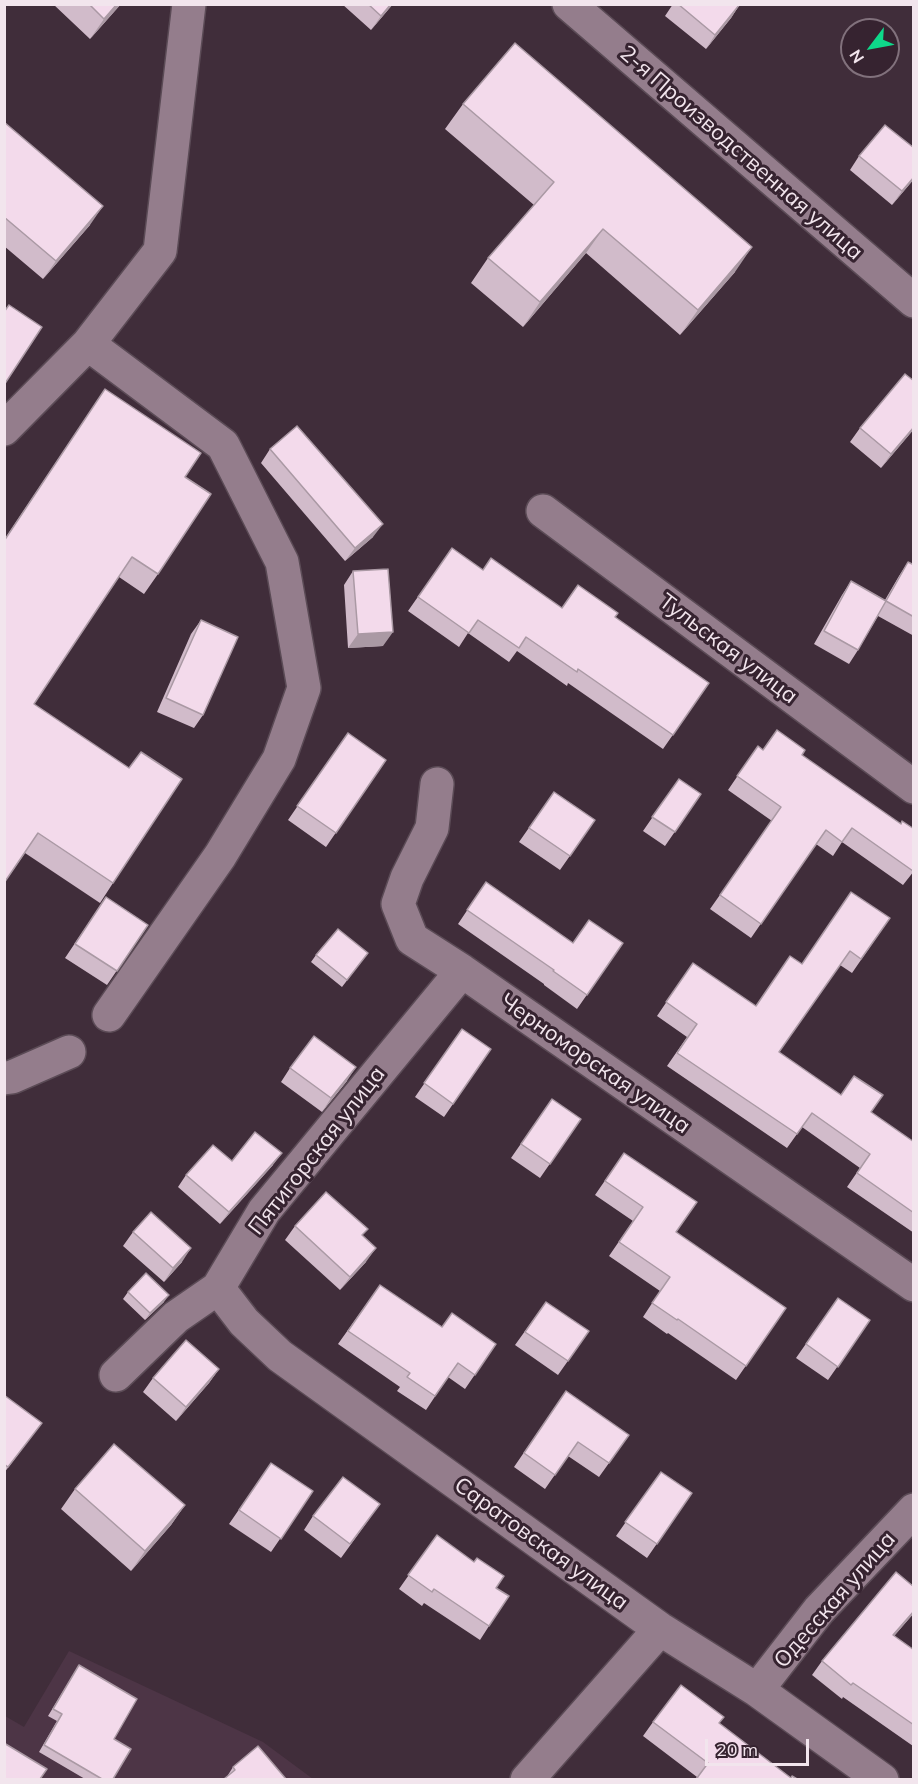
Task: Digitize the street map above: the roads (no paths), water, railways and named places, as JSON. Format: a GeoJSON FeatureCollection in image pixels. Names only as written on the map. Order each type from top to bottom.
{"type":"FeatureCollection","features":[{"type":"Feature","properties":{"kind":"street"},"geometry":{"type":"LineString","coordinates":[[4,429],[88,344],[160,251],[189,4]]}},
{"type":"Feature","properties":{"kind":"street","name":"2-я Производственная улица"},"geometry":{"type":"LineString","coordinates":[[569,4],[914,301]]}},
{"type":"Feature","properties":{"kind":"street"},"geometry":{"type":"LineString","coordinates":[[88,344],[224,445],[282,562],[304,688],[279,759],[220,856],[109,1015]]}},
{"type":"Feature","properties":{"kind":"street","name":"Тульская улица"},"geometry":{"type":"LineString","coordinates":[[543,511],[914,787]]}},
{"type":"Feature","properties":{"kind":"street","name":"Черноморская улица"},"geometry":{"type":"LineString","coordinates":[[437,784],[432,828],[407,878],[398,904],[412,939],[462,971],[914,1285]]}},
{"type":"Feature","properties":{"kind":"street","name":"Пятигорская улица"},"geometry":{"type":"LineString","coordinates":[[116,1375],[176,1317],[218,1288],[264,1211],[462,971]]}},
{"type":"Feature","properties":{"kind":"street"},"geometry":{"type":"LineString","coordinates":[[4,1078],[12,1077],[69,1052]]}},
{"type":"Feature","properties":{"kind":"street","name":"Саратовская улица"},"geometry":{"type":"LineString","coordinates":[[218,1288],[244,1322],[279,1356],[660,1629],[757,1690],[882,1779]]}},
{"type":"Feature","properties":{"kind":"street","name":"Одесская улица"},"geometry":{"type":"LineString","coordinates":[[757,1690],[819,1610],[914,1510]]}},
{"type":"Feature","properties":{"kind":"street"},"geometry":{"type":"LineString","coordinates":[[527,1779],[660,1629]]}}]}
